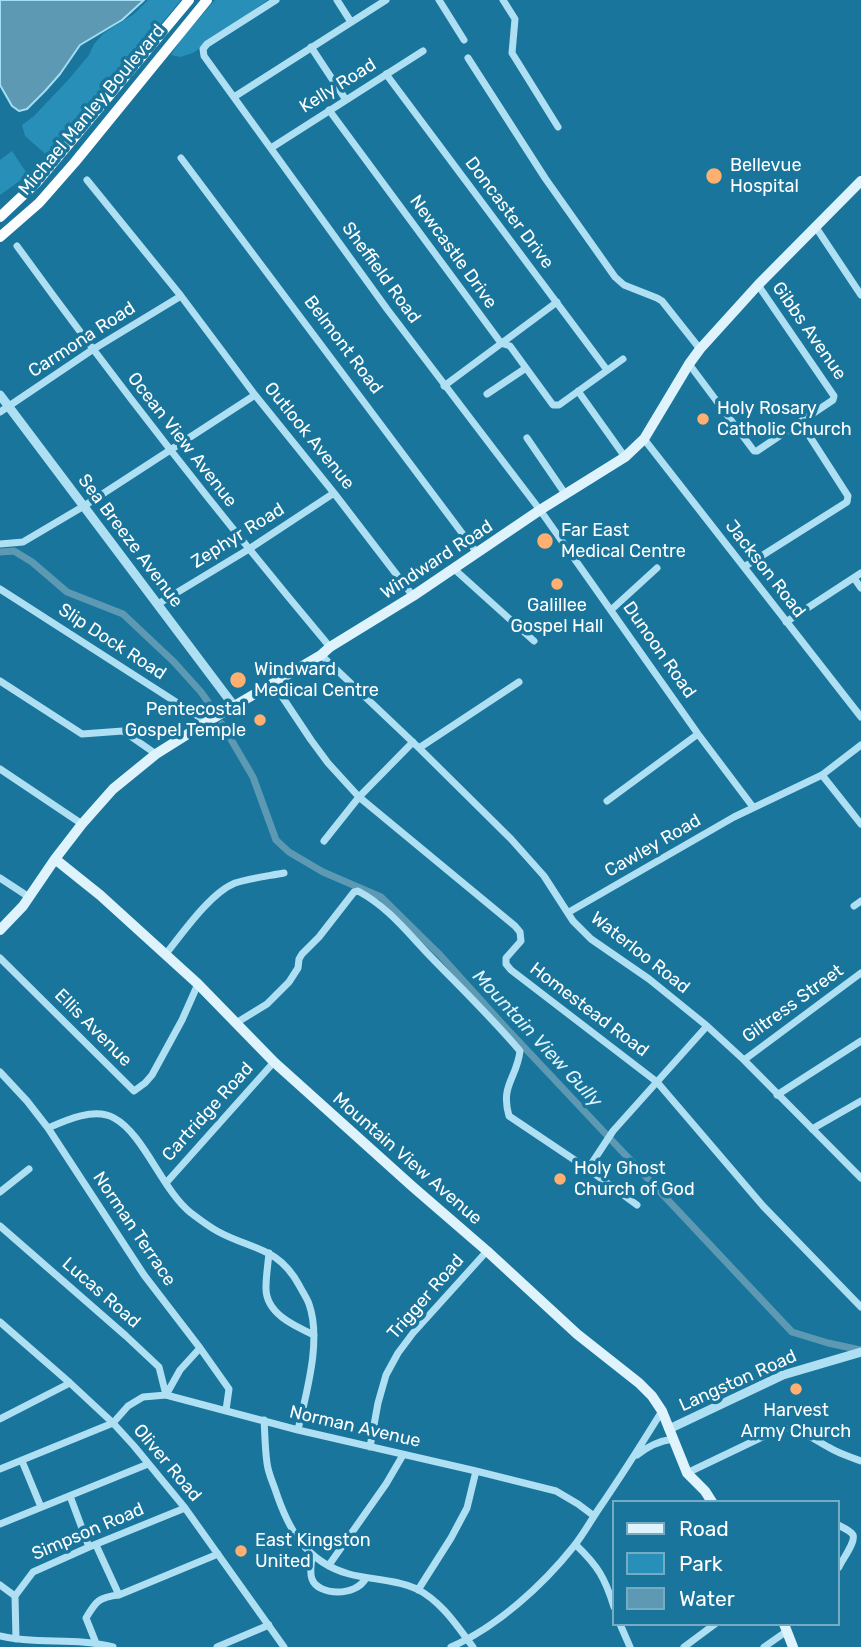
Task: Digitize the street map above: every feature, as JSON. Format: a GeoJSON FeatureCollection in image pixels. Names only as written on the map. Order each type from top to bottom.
{"type":"FeatureCollection","features":[{"type":"Feature","properties":{"kind":"highway","name":"Michael Manley Boulevard"},"geometry":{"type":"LineString","coordinates":[[0,217],[37,182],[189,0]]}},
{"type":"Feature","properties":{"kind":"highway","name":"Michael Manley Boulevard"},"geometry":{"type":"LineString","coordinates":[[0,237],[39,202],[75,162],[206,0]]}},
{"type":"Feature","properties":{"kind":"main road","name":"Windward Road"},"geometry":{"type":"LineString","coordinates":[[0,930],[15,915],[82,824],[113,789],[156,754],[321,655],[625,457],[644,439],[700,349],[758,285],[861,181]]}},
{"type":"Feature","properties":{"kind":"main road","name":"Mountain View Avenue"},"geometry":{"type":"LineString","coordinates":[[55,859],[100,895],[198,984],[274,1062],[413,1187],[488,1251],[577,1334],[639,1383],[662,1411],[687,1473],[711,1500]]}},
{"type":"Feature","properties":{"kind":"main road"},"geometry":{"type":"LineString","coordinates":[[786,1628],[793,1647]]}},
{"type":"Feature","properties":{"kind":"street","name":"Sheffield Road"},"geometry":{"type":"LineString","coordinates":[[275,0],[207,44],[203,49],[204,56],[444,386],[540,510]]}},
{"type":"Feature","properties":{"kind":"street"},"geometry":{"type":"LineString","coordinates":[[337,0],[351,22]]}},
{"type":"Feature","properties":{"kind":"street"},"geometry":{"type":"LineString","coordinates":[[234,97],[386,0]]}},
{"type":"Feature","properties":{"kind":"street"},"geometry":{"type":"LineString","coordinates":[[439,0],[464,40]]}},
{"type":"Feature","properties":{"kind":"street"},"geometry":{"type":"LineString","coordinates":[[503,0],[515,19],[512,53],[558,127]]}},
{"type":"Feature","properties":{"kind":"street"},"geometry":{"type":"LineString","coordinates":[[311,47],[346,100]]}},
{"type":"Feature","properties":{"kind":"street","name":"Kelly Road"},"geometry":{"type":"LineString","coordinates":[[271,148],[423,51]]}},
{"type":"Feature","properties":{"kind":"street"},"geometry":{"type":"LineString","coordinates":[[468,58],[545,178],[615,277],[624,285],[662,301],[700,349]]}},
{"type":"Feature","properties":{"kind":"street","name":"Doncaster Drive"},"geometry":{"type":"LineString","coordinates":[[386,74],[607,370]]}},
{"type":"Feature","properties":{"kind":"street","name":"Newcastle Drive"},"geometry":{"type":"LineString","coordinates":[[330,110],[501,343],[510,346],[554,405],[559,405],[578,391]]}},
{"type":"Feature","properties":{"kind":"street","name":"Belmont Road"},"geometry":{"type":"LineString","coordinates":[[181,158],[477,553]]}},
{"type":"Feature","properties":{"kind":"street","name":"Outlook Avenue"},"geometry":{"type":"LineString","coordinates":[[87,180],[181,296],[413,596]]}},
{"type":"Feature","properties":{"kind":"street"},"geometry":{"type":"LineString","coordinates":[[815,226],[861,295]]}},
{"type":"Feature","properties":{"kind":"street","name":"Ocean View Avenue"},"geometry":{"type":"LineString","coordinates":[[17,247],[92,350],[171,451],[330,647]]}},
{"type":"Feature","properties":{"kind":"street","name":"Gibbs Avenue"},"geometry":{"type":"LineString","coordinates":[[689,364],[754,451],[834,400],[834,396],[758,285]]}},
{"type":"Feature","properties":{"kind":"street","name":"Carmona Road"},"geometry":{"type":"LineString","coordinates":[[4,409],[92,350],[181,296]]}},
{"type":"Feature","properties":{"kind":"street"},"geometry":{"type":"LineString","coordinates":[[444,386],[556,302]]}},
{"type":"Feature","properties":{"kind":"street"},"geometry":{"type":"LineString","coordinates":[[622,359],[578,391],[625,457]]}},
{"type":"Feature","properties":{"kind":"street"},"geometry":{"type":"LineString","coordinates":[[486,394],[526,368]]}},
{"type":"Feature","properties":{"kind":"street","name":"Sea Breeze Avenue"},"geometry":{"type":"LineString","coordinates":[[0,395],[4,409],[84,506],[234,706]]}},
{"type":"Feature","properties":{"kind":"street"},"geometry":{"type":"LineString","coordinates":[[0,544],[23,542],[84,506],[256,395]]}},
{"type":"Feature","properties":{"kind":"street"},"geometry":{"type":"LineString","coordinates":[[744,567],[847,502],[848,499],[801,422]]}},
{"type":"Feature","properties":{"kind":"street"},"geometry":{"type":"LineString","coordinates":[[527,438],[566,495]]}},
{"type":"Feature","properties":{"kind":"street","name":"Jackson Road"},"geometry":{"type":"LineString","coordinates":[[644,439],[861,718]]}},
{"type":"Feature","properties":{"kind":"street","name":"Zephyr Road"},"geometry":{"type":"LineString","coordinates":[[158,604],[334,492]]}},
{"type":"Feature","properties":{"kind":"street","name":"Dunoon Road"},"geometry":{"type":"LineString","coordinates":[[540,510],[698,734],[753,807]]}},
{"type":"Feature","properties":{"kind":"street"},"geometry":{"type":"LineString","coordinates":[[453,568],[534,641]]}},
{"type":"Feature","properties":{"kind":"street"},"geometry":{"type":"LineString","coordinates":[[611,610],[657,568]]}},
{"type":"Feature","properties":{"kind":"street"},"geometry":{"type":"LineString","coordinates":[[786,622],[857,576],[861,587]]}},
{"type":"Feature","properties":{"kind":"street","name":"Slip Dock Road"},"geometry":{"type":"LineString","coordinates":[[0,589],[207,722]]}},
{"type":"Feature","properties":{"kind":"street","name":"Waterloo Road"},"geometry":{"type":"LineString","coordinates":[[321,655],[511,839],[544,876],[573,921],[592,939],[649,979],[707,1026],[861,1178]]}},
{"type":"Feature","properties":{"kind":"street"},"geometry":{"type":"LineString","coordinates":[[0,681],[82,734],[123,731],[156,754]]}},
{"type":"Feature","properties":{"kind":"street"},"geometry":{"type":"LineString","coordinates":[[324,841],[359,797],[416,745],[519,682]]}},
{"type":"Feature","properties":{"kind":"street","name":"Homestead Road"},"geometry":{"type":"LineString","coordinates":[[273,683],[328,763],[359,797],[516,926],[520,932],[520,941],[506,958],[506,964],[511,970],[657,1082],[763,1206],[861,1307]]}},
{"type":"Feature","properties":{"kind":"street"},"geometry":{"type":"LineString","coordinates":[[607,801],[698,734]]}},
{"type":"Feature","properties":{"kind":"street","name":"Cawley Road"},"geometry":{"type":"LineString","coordinates":[[569,912],[753,807],[822,775],[861,745]]}},
{"type":"Feature","properties":{"kind":"street"},"geometry":{"type":"LineString","coordinates":[[0,769],[82,824]]}},
{"type":"Feature","properties":{"kind":"street"},"geometry":{"type":"LineString","coordinates":[[822,775],[861,824]]}},
{"type":"Feature","properties":{"kind":"street"},"geometry":{"type":"LineString","coordinates":[[165,955],[212,899],[225,888],[235,883],[284,873]]}},
{"type":"Feature","properties":{"kind":"street"},"geometry":{"type":"LineString","coordinates":[[0,878],[29,897]]}},
{"type":"Feature","properties":{"kind":"street"},"geometry":{"type":"LineString","coordinates":[[236,1023],[267,1004],[289,982],[298,968],[302,954],[319,937],[354,892],[358,891],[374,900],[401,924],[492,1018],[520,1051],[506,1088],[505,1101],[509,1116],[589,1169],[637,1205]]}},
{"type":"Feature","properties":{"kind":"street","name":"Ellis Avenue"},"geometry":{"type":"LineString","coordinates":[[0,958],[134,1091],[145,1083],[159,1064],[198,984]]}},
{"type":"Feature","properties":{"kind":"street","name":"Giltress Street"},"geometry":{"type":"LineString","coordinates":[[744,1060],[861,973]]}},
{"type":"Feature","properties":{"kind":"street"},"geometry":{"type":"LineString","coordinates":[[589,1169],[613,1131],[707,1026]]}},
{"type":"Feature","properties":{"kind":"street"},"geometry":{"type":"LineString","coordinates":[[777,1095],[861,1041]]}},
{"type":"Feature","properties":{"kind":"street","name":"Cartridge Road"},"geometry":{"type":"LineString","coordinates":[[166,1183],[274,1062]]}},
{"type":"Feature","properties":{"kind":"street","name":"Norman Terrace"},"geometry":{"type":"LineString","coordinates":[[0,1072],[48,1128],[144,1275],[229,1389],[226,1410]]}},
{"type":"Feature","properties":{"kind":"street"},"geometry":{"type":"LineString","coordinates":[[812,1129],[861,1101]]}},
{"type":"Feature","properties":{"kind":"street"},"geometry":{"type":"LineString","coordinates":[[48,1128],[94,1114],[115,1118],[130,1130],[188,1210],[216,1231],[284,1262],[309,1304],[314,1335],[313,1357],[298,1430]]}},
{"type":"Feature","properties":{"kind":"street"},"geometry":{"type":"LineString","coordinates":[[850,1168],[861,1162]]}},
{"type":"Feature","properties":{"kind":"street"},"geometry":{"type":"LineString","coordinates":[[0,1192],[29,1169]]}},
{"type":"Feature","properties":{"kind":"street","name":"Lucas Road"},"geometry":{"type":"LineString","coordinates":[[0,1226],[159,1367],[166,1395]]}},
{"type":"Feature","properties":{"kind":"street","name":"Trigger Road"},"geometry":{"type":"LineString","coordinates":[[370,1447],[377,1403],[386,1375],[398,1353],[488,1251]]}},
{"type":"Feature","properties":{"kind":"street"},"geometry":{"type":"LineString","coordinates":[[269,1253],[265,1288],[271,1305],[288,1321],[314,1335]]}},
{"type":"Feature","properties":{"kind":"street","name":"Oliver Road"},"geometry":{"type":"LineString","coordinates":[[0,1322],[70,1383],[134,1446],[185,1508],[285,1647]]}},
{"type":"Feature","properties":{"kind":"street"},"geometry":{"type":"LineString","coordinates":[[166,1395],[180,1370],[200,1348]]}},
{"type":"Feature","properties":{"kind":"street","name":"Langston Road"},"geometry":{"type":"LineString","coordinates":[[671,1434],[783,1375],[861,1352]]}},
{"type":"Feature","properties":{"kind":"street"},"geometry":{"type":"LineString","coordinates":[[0,1419],[70,1383]]}},
{"type":"Feature","properties":{"kind":"street","name":"Norman Avenue"},"geometry":{"type":"LineString","coordinates":[[113,1423],[128,1406],[142,1397],[166,1395],[298,1430],[556,1491],[594,1516]]}},
{"type":"Feature","properties":{"kind":"street"},"geometry":{"type":"LineString","coordinates":[[451,1647],[470,1643],[551,1573],[576,1545],[662,1411]]}},
{"type":"Feature","properties":{"kind":"street"},"geometry":{"type":"LineString","coordinates":[[264,1420],[267,1466],[281,1510],[299,1541],[312,1555],[346,1573],[388,1580],[418,1590],[441,1607],[470,1643]]}},
{"type":"Feature","properties":{"kind":"street"},"geometry":{"type":"LineString","coordinates":[[0,1469],[113,1423]]}},
{"type":"Feature","properties":{"kind":"street"},"geometry":{"type":"LineString","coordinates":[[687,1473],[787,1427],[861,1461]]}},
{"type":"Feature","properties":{"kind":"street"},"geometry":{"type":"LineString","coordinates":[[634,1458],[671,1434]]}},
{"type":"Feature","properties":{"kind":"street"},"geometry":{"type":"LineString","coordinates":[[329,1565],[403,1455]]}},
{"type":"Feature","properties":{"kind":"street"},"geometry":{"type":"LineString","coordinates":[[22,1461],[41,1507]]}},
{"type":"Feature","properties":{"kind":"street"},"geometry":{"type":"LineString","coordinates":[[0,1524],[148,1464]]}},
{"type":"Feature","properties":{"kind":"street"},"geometry":{"type":"LineString","coordinates":[[418,1590],[452,1538],[467,1508],[477,1471]]}},
{"type":"Feature","properties":{"kind":"street"},"geometry":{"type":"LineString","coordinates":[[69,1496],[119,1595]]}},
{"type":"Feature","properties":{"kind":"street","name":"Simpson Road"},"geometry":{"type":"LineString","coordinates":[[15,1596],[33,1572],[185,1508]]}},
{"type":"Feature","properties":{"kind":"street"},"geometry":{"type":"LineString","coordinates":[[840,1526],[852,1533],[853,1542],[840,1565]]}},
{"type":"Feature","properties":{"kind":"street"},"geometry":{"type":"LineString","coordinates":[[576,1545],[598,1569],[612,1600]]}},
{"type":"Feature","properties":{"kind":"street"},"geometry":{"type":"LineString","coordinates":[[96,1643],[86,1618],[103,1597],[119,1595],[218,1554]]}},
{"type":"Feature","properties":{"kind":"street"},"geometry":{"type":"LineString","coordinates":[[312,1555],[312,1580],[320,1587],[351,1591],[366,1578]]}},
{"type":"Feature","properties":{"kind":"street"},"geometry":{"type":"LineString","coordinates":[[0,1585],[15,1596],[16,1640]]}},
{"type":"Feature","properties":{"kind":"street"},"geometry":{"type":"LineString","coordinates":[[217,1647],[269,1625]]}},
{"type":"Feature","properties":{"kind":"street"},"geometry":{"type":"LineString","coordinates":[[621,1626],[630,1647]]}},
{"type":"Feature","properties":{"kind":"street"},"geometry":{"type":"LineString","coordinates":[[684,1647],[712,1626]]}},
{"type":"Feature","properties":{"kind":"street"},"geometry":{"type":"LineString","coordinates":[[764,1647],[786,1628]]}},
{"type":"Feature","properties":{"kind":"street"},"geometry":{"type":"LineString","coordinates":[[0,1636],[16,1640],[96,1643],[113,1647]]}},
{"type":"Feature","properties":{"kind":"green space"},"geometry":{"type":"Polygon","coordinates":[[[148,0],[181,0],[50,158],[25,136],[22,125],[69,79],[104,33],[134,14],[148,0]]]}},
{"type":"Feature","properties":{"kind":"green space"},"geometry":{"type":"Polygon","coordinates":[[[215,0],[268,0],[193,53],[180,57],[171,55],[182,38],[215,0]]]}},
{"type":"Feature","properties":{"kind":"green space"},"geometry":{"type":"Polygon","coordinates":[[[12,151],[28,175],[0,195],[0,160],[12,151]]]}},
{"type":"Feature","properties":{"kind":"water"},"geometry":{"type":"Polygon","coordinates":[[[0,0],[144,0],[122,20],[80,45],[45,91],[27,109],[19,111],[12,106],[0,85],[0,0]]]}},
{"type":"Feature","properties":{"kind":"waterway","name":"Mountain View Gully"},"geometry":{"type":"LineString","coordinates":[[0,552],[14,551],[32,562],[67,592],[123,614],[174,662],[213,709]]}},
{"type":"Feature","properties":{"kind":"waterway","name":"Mountain View Gully"},"geometry":{"type":"LineString","coordinates":[[222,724],[253,777],[276,840],[289,852],[323,872],[381,897],[440,955],[792,1332],[861,1350]]}},
{"type":"Feature","properties":{"kind":"place","name":"Bellevue Hospital"},"geometry":{"type":"Point","coordinates":[714,176]}},
{"type":"Feature","properties":{"kind":"place","name":"Holy Rosary Catholic Church"},"geometry":{"type":"Point","coordinates":[703,419]}},
{"type":"Feature","properties":{"kind":"place","name":"Far East Medical Centre"},"geometry":{"type":"Point","coordinates":[545,541]}},
{"type":"Feature","properties":{"kind":"place","name":"Galillee Gospel Hall"},"geometry":{"type":"Point","coordinates":[557,584]}},
{"type":"Feature","properties":{"kind":"place","name":"Windward Medical Centre"},"geometry":{"type":"Point","coordinates":[238,680]}},
{"type":"Feature","properties":{"kind":"place","name":"Pentecostal Gospel Temple"},"geometry":{"type":"Point","coordinates":[260,720]}},
{"type":"Feature","properties":{"kind":"place","name":"Holy Ghost Church of God"},"geometry":{"type":"Point","coordinates":[560,1179]}},
{"type":"Feature","properties":{"kind":"place","name":"Harvest Army Church"},"geometry":{"type":"Point","coordinates":[796,1389]}},
{"type":"Feature","properties":{"kind":"place","name":"East Kingston United"},"geometry":{"type":"Point","coordinates":[241,1551]}}]}
